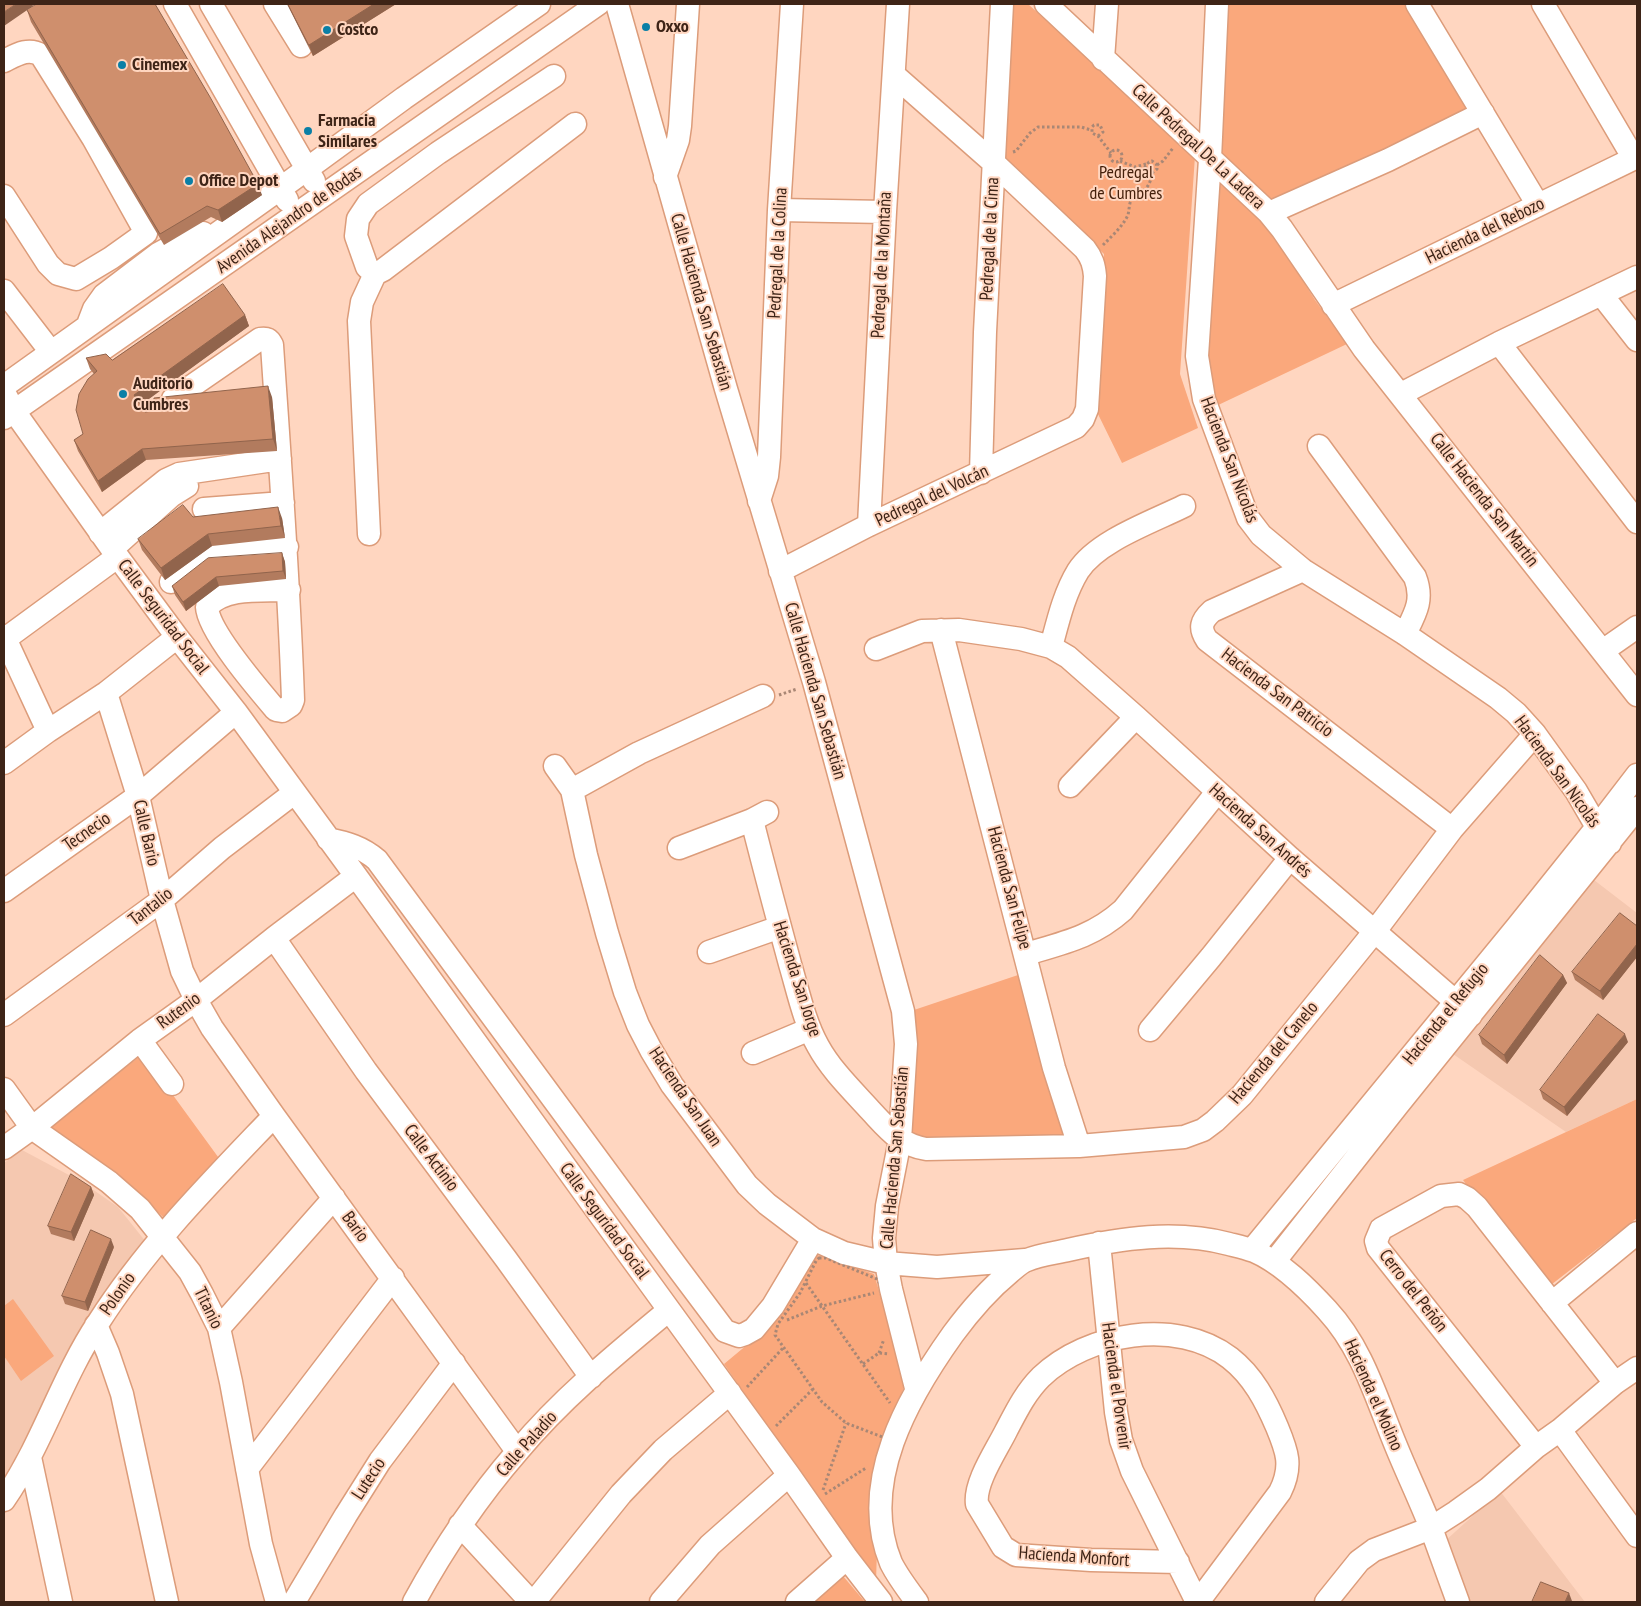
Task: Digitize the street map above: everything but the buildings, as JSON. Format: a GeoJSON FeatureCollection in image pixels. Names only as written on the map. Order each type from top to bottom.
{"type":"FeatureCollection","features":[{"type":"Feature","properties":{"kind":"street"},"geometry":{"type":"LineString","coordinates":[[175,4],[296,215]]}},
{"type":"Feature","properties":{"kind":"street"},"geometry":{"type":"LineString","coordinates":[[211,4],[323,196]]}},
{"type":"Feature","properties":{"kind":"street"},"geometry":{"type":"LineString","coordinates":[[275,4],[301,46]]}},
{"type":"Feature","properties":{"kind":"street","name":"Avenida Alejandro de Rodas"},"geometry":{"type":"LineString","coordinates":[[4,386],[404,98],[539,4]]}},
{"type":"Feature","properties":{"kind":"street","name":"Avenida Alejandro de Rodas"},"geometry":{"type":"LineString","coordinates":[[7,407],[296,215],[598,4]]}},
{"type":"Feature","properties":{"kind":"street","name":"Calle Hacienda San Sebastián"},"geometry":{"type":"LineString","coordinates":[[617,4],[665,177],[814,682],[903,1011],[906,1044],[900,1140],[887,1206],[884,1238],[886,1263],[883,1291],[916,1388]]}},
{"type":"Feature","properties":{"kind":"street"},"geometry":{"type":"LineString","coordinates":[[665,177],[678,140],[680,126],[688,4]]}},
{"type":"Feature","properties":{"kind":"street","name":"Pedregal de la Colina"},"geometry":{"type":"LineString","coordinates":[[759,500],[767,476],[769,457],[780,210],[792,4]]}},
{"type":"Feature","properties":{"kind":"street","name":"Pedregal de la Montaña"},"geometry":{"type":"LineString","coordinates":[[869,526],[898,4]]}},
{"type":"Feature","properties":{"kind":"street","name":"Pedregal de la Cima"},"geometry":{"type":"LineString","coordinates":[[981,473],[985,332],[1002,4]]}},
{"type":"Feature","properties":{"kind":"street","name":"Calle Pedregal De La Ladera"},"geometry":{"type":"LineString","coordinates":[[1046,4],[1269,213],[1282,229],[1333,305]]}},
{"type":"Feature","properties":{"kind":"street"},"geometry":{"type":"LineString","coordinates":[[1103,58],[1107,4]]}},
{"type":"Feature","properties":{"kind":"street","name":"Hacienda San Nicolás"},"geometry":{"type":"LineString","coordinates":[[1218,4],[1197,356],[1204,399],[1248,518],[1261,535],[1303,570],[1405,634],[1498,698],[1516,713],[1535,734],[1576,791],[1604,835]]}},
{"type":"Feature","properties":{"kind":"street"},"geometry":{"type":"LineString","coordinates":[[1418,4],[1538,206]]}},
{"type":"Feature","properties":{"kind":"street"},"geometry":{"type":"LineString","coordinates":[[1543,4],[1636,158]]}},
{"type":"Feature","properties":{"kind":"street"},"geometry":{"type":"LineString","coordinates":[[4,61],[27,51],[42,55],[93,138],[158,254]]}},
{"type":"Feature","properties":{"kind":"street"},"geometry":{"type":"LineString","coordinates":[[894,75],[994,163],[1085,249],[1090,256]]}},
{"type":"Feature","properties":{"kind":"street"},"geometry":{"type":"LineString","coordinates":[[374,274],[367,266],[356,236],[358,219],[368,204],[438,153],[554,76]]}},
{"type":"Feature","properties":{"kind":"street"},"geometry":{"type":"LineString","coordinates":[[404,98],[438,153]]}},
{"type":"Feature","properties":{"kind":"street"},"geometry":{"type":"LineString","coordinates":[[1269,213],[1388,160],[1483,113]]}},
{"type":"Feature","properties":{"kind":"street"},"geometry":{"type":"LineString","coordinates":[[369,534],[359,321],[362,302],[374,274],[383,270],[574,124]]}},
{"type":"Feature","properties":{"kind":"street","name":"Hacienda del Rebozo"},"geometry":{"type":"LineString","coordinates":[[1333,305],[1636,158]]}},
{"type":"Feature","properties":{"kind":"street"},"geometry":{"type":"LineString","coordinates":[[4,196],[48,264],[58,274],[67,277],[76,279],[111,258],[146,233]]}},
{"type":"Feature","properties":{"kind":"street"},"geometry":{"type":"LineString","coordinates":[[780,210],[885,212]]}},
{"type":"Feature","properties":{"kind":"street"},"geometry":{"type":"LineString","coordinates":[[86,328],[94,309],[104,295],[158,254],[184,240],[226,228]]}},
{"type":"Feature","properties":{"kind":"street","name":"Pedregal del Volcán"},"geometry":{"type":"LineString","coordinates":[[780,571],[869,526],[1076,427],[1083,419],[1089,398],[1095,276],[1094,265],[1090,256]]}},
{"type":"Feature","properties":{"kind":"street"},"geometry":{"type":"LineString","coordinates":[[1401,394],[1499,343],[1637,277]]}},
{"type":"Feature","properties":{"kind":"street"},"geometry":{"type":"LineString","coordinates":[[4,291],[51,352]]}},
{"type":"Feature","properties":{"kind":"street"},"geometry":{"type":"LineString","coordinates":[[1601,294],[1637,340]]}},
{"type":"Feature","properties":{"kind":"street","name":"Calle Hacienda San Martín"},"geometry":{"type":"LineString","coordinates":[[1333,305],[1364,349],[1637,694]]}},
{"type":"Feature","properties":{"kind":"street"},"geometry":{"type":"LineString","coordinates":[[173,399],[260,339],[268,339],[272,346],[289,590],[293,700],[291,705],[282,711],[276,710],[248,677],[209,620],[207,607],[214,599],[223,595],[289,590]]}},
{"type":"Feature","properties":{"kind":"street"},"geometry":{"type":"LineString","coordinates":[[1499,343],[1637,522]]}},
{"type":"Feature","properties":{"kind":"street","name":"Calle Seguridad Social"},"geometry":{"type":"LineString","coordinates":[[7,407],[177,637],[236,712],[356,876],[790,1475],[847,1558],[881,1602]]}},
{"type":"Feature","properties":{"kind":"street"},"geometry":{"type":"LineString","coordinates":[[1319,446],[1415,577],[1419,588],[1419,601],[1405,634]]}},
{"type":"Feature","properties":{"kind":"street"},"geometry":{"type":"LineString","coordinates":[[48,731],[4,637],[110,546],[166,480],[179,474],[280,466]]}},
{"type":"Feature","properties":{"kind":"street"},"geometry":{"type":"LineString","coordinates":[[204,509],[283,503]]}},
{"type":"Feature","properties":{"kind":"street"},"geometry":{"type":"LineString","coordinates":[[1051,647],[1065,598],[1078,572],[1087,560],[1097,551],[1122,536],[1184,506]]}},
{"type":"Feature","properties":{"kind":"street"},"geometry":{"type":"LineString","coordinates":[[171,582],[196,564],[222,552],[286,547]]}},
{"type":"Feature","properties":{"kind":"street","name":"Hacienda San Patricio"},"geometry":{"type":"LineString","coordinates":[[1303,570],[1212,611],[1205,617],[1202,633],[1207,640],[1452,829]]}},
{"type":"Feature","properties":{"kind":"street"},"geometry":{"type":"LineString","coordinates":[[1604,650],[1637,627]]}},
{"type":"Feature","properties":{"kind":"street","name":"Hacienda San Andrés"},"geometry":{"type":"LineString","coordinates":[[876,649],[922,631],[942,630],[959,630],[1021,639],[1051,647],[1074,662],[1290,858],[1463,1008]]}},
{"type":"Feature","properties":{"kind":"street","name":"Hacienda San Felipe"},"geometry":{"type":"LineString","coordinates":[[942,630],[1054,1068],[1079,1146]]}},
{"type":"Feature","properties":{"kind":"street"},"geometry":{"type":"LineString","coordinates":[[4,763],[106,693],[177,637]]}},
{"type":"Feature","properties":{"kind":"street","name":"Calle Bario"},"geometry":{"type":"LineString","coordinates":[[106,693],[138,796],[162,900],[182,971],[196,1000]]}},
{"type":"Feature","properties":{"kind":"street"},"geometry":{"type":"LineString","coordinates":[[554,766],[572,790],[639,753],[763,696]]}},
{"type":"Feature","properties":{"kind":"street","name":"Tecnecio"},"geometry":{"type":"LineString","coordinates":[[4,891],[138,796],[236,712]]}},
{"type":"Feature","properties":{"kind":"street"},"geometry":{"type":"LineString","coordinates":[[1070,786],[1136,717]]}},
{"type":"Feature","properties":{"kind":"street","name":"Hacienda del Canelo"},"geometry":{"type":"LineString","coordinates":[[900,1140],[926,1149],[1079,1146],[1184,1137],[1203,1130],[1215,1121],[1242,1094],[1374,930],[1452,829],[1535,734]]}},
{"type":"Feature","properties":{"kind":"street","name":"Hacienda el Refugio"},"geometry":{"type":"LineString","coordinates":[[1252,1250],[1463,1008],[1604,835],[1637,775]]}},
{"type":"Feature","properties":{"kind":"street","name":"Hacienda San Juan"},"geometry":{"type":"LineString","coordinates":[[572,790],[586,855],[607,933],[638,1025],[672,1085],[747,1185],[767,1204],[814,1239],[844,1253],[886,1263],[937,1267],[1025,1260]]}},
{"type":"Feature","properties":{"kind":"street"},"geometry":{"type":"LineString","coordinates":[[1026,954],[1074,939],[1098,929],[1123,910],[1217,792]]}},
{"type":"Feature","properties":{"kind":"street","name":"Tantalio"},"geometry":{"type":"LineString","coordinates":[[4,1015],[162,900],[222,848],[294,793]]}},
{"type":"Feature","properties":{"kind":"street","name":"Hacienda el Refugio"},"geometry":{"type":"LineString","coordinates":[[1604,835],[1637,808]]}},
{"type":"Feature","properties":{"kind":"street","name":"Hacienda San Jorge"},"geometry":{"type":"LineString","coordinates":[[679,848],[760,816],[780,927],[810,1029],[819,1048],[831,1064],[856,1094],[900,1140]]}},
{"type":"Feature","properties":{"kind":"street","name":"Calle Seguridad Social"},"geometry":{"type":"LineString","coordinates":[[328,839],[357,846],[377,860],[725,1331],[739,1336],[770,1322]]}},
{"type":"Feature","properties":{"kind":"street"},"geometry":{"type":"LineString","coordinates":[[1150,1030],[1290,858]]}},
{"type":"Feature","properties":{"kind":"street","name":"Rutenio"},"geometry":{"type":"LineString","coordinates":[[4,1148],[32,1128],[140,1040],[196,1000],[356,876]]}},
{"type":"Feature","properties":{"kind":"street"},"geometry":{"type":"LineString","coordinates":[[709,952],[780,927]]}},
{"type":"Feature","properties":{"kind":"street","name":"Calle Actinio"},"geometry":{"type":"LineString","coordinates":[[274,938],[366,1071],[591,1377]]}},
{"type":"Feature","properties":{"kind":"street","name":"Bario"},"geometry":{"type":"LineString","coordinates":[[196,1000],[212,1028],[274,1116],[518,1451]]}},
{"type":"Feature","properties":{"kind":"street","name":"Hacienda el Refugio"},"geometry":{"type":"LineString","coordinates":[[1274,1262],[1463,1008]]}},
{"type":"Feature","properties":{"kind":"street"},"geometry":{"type":"LineString","coordinates":[[753,1053],[810,1029]]}},
{"type":"Feature","properties":{"kind":"street"},"geometry":{"type":"LineString","coordinates":[[140,1040],[172,1084]]}},
{"type":"Feature","properties":{"kind":"street","name":"Titanio"},"geometry":{"type":"LineString","coordinates":[[4,1089],[32,1128],[109,1182],[140,1209],[190,1272],[219,1328],[232,1382],[261,1544],[277,1602]]}},
{"type":"Feature","properties":{"kind":"street","name":"Polonio"},"geometry":{"type":"LineString","coordinates":[[4,1500],[30,1457],[63,1387],[96,1325],[127,1279],[162,1236],[274,1116]]}},
{"type":"Feature","properties":{"kind":"street","name":"Cerro del Peñón"},"geometry":{"type":"LineString","coordinates":[[1536,1447],[1378,1248],[1376,1240],[1377,1234],[1381,1229],[1441,1196],[1459,1194],[1467,1198],[1477,1207],[1614,1383]]}},
{"type":"Feature","properties":{"kind":"street"},"geometry":{"type":"LineString","coordinates":[[219,1328],[334,1198]]}},
{"type":"Feature","properties":{"kind":"street"},"geometry":{"type":"LineString","coordinates":[[1552,1302],[1637,1232]]}},
{"type":"Feature","properties":{"kind":"street","name":"Hacienda el Molino"},"geometry":{"type":"LineString","coordinates":[[917,1602],[905,1587],[891,1562],[882,1522],[881,1504],[885,1466],[900,1416],[916,1388],[964,1318],[983,1296],[1025,1260],[1099,1243],[1158,1236],[1216,1240],[1252,1250],[1274,1262],[1298,1282],[1322,1305],[1346,1333],[1373,1386],[1395,1444],[1431,1528],[1458,1602]]}},
{"type":"Feature","properties":{"kind":"street"},"geometry":{"type":"LineString","coordinates":[[770,1322],[773,1306],[814,1239]]}},
{"type":"Feature","properties":{"kind":"street","name":"Hacienda el Porvenir"},"geometry":{"type":"LineString","coordinates":[[1099,1243],[1116,1412],[1126,1456],[1198,1602]]}},
{"type":"Feature","properties":{"kind":"street"},"geometry":{"type":"LineString","coordinates":[[247,1469],[393,1278]]}},
{"type":"Feature","properties":{"kind":"street","name":"Calle Paladio"},"geometry":{"type":"LineString","coordinates":[[414,1602],[460,1525],[518,1451],[591,1377],[669,1310]]}},
{"type":"Feature","properties":{"kind":"street"},"geometry":{"type":"LineString","coordinates":[[96,1325],[122,1394],[167,1602]]}},
{"type":"Feature","properties":{"kind":"street","name":"Hacienda Monfort"},"geometry":{"type":"LineString","coordinates":[[1178,1562],[1073,1559],[1016,1555],[1003,1547],[977,1504],[976,1496],[982,1480],[1027,1393],[1041,1377],[1060,1362],[1077,1352],[1109,1339],[1156,1334],[1198,1342],[1215,1349],[1230,1358],[1247,1374],[1259,1390],[1284,1444],[1288,1467],[1286,1481],[1280,1492],[1198,1602]]}},
{"type":"Feature","properties":{"kind":"street","name":"Lutecio"},"geometry":{"type":"LineString","coordinates":[[294,1602],[380,1461],[454,1363]]}},
{"type":"Feature","properties":{"kind":"street"},"geometry":{"type":"LineString","coordinates":[[1326,1602],[1360,1561],[1374,1550],[1431,1528],[1456,1512],[1488,1489],[1614,1383],[1637,1368]]}},
{"type":"Feature","properties":{"kind":"street"},"geometry":{"type":"LineString","coordinates":[[460,1525],[533,1602],[621,1494],[663,1450],[733,1397]]}},
{"type":"Feature","properties":{"kind":"street"},"geometry":{"type":"LineString","coordinates":[[1560,1430],[1637,1536]]}},
{"type":"Feature","properties":{"kind":"street"},"geometry":{"type":"LineString","coordinates":[[30,1457],[61,1602]]}},
{"type":"Feature","properties":{"kind":"street"},"geometry":{"type":"LineString","coordinates":[[661,1602],[710,1545],[790,1475]]}},
{"type":"Feature","properties":{"kind":"street"},"geometry":{"type":"LineString","coordinates":[[797,1602],[847,1558]]}},
{"type":"Feature","properties":{"kind":"path"},"geometry":{"type":"LineString","coordinates":[[1091,130],[1094,125],[1100,125],[1102,132],[1098,136]]}},
{"type":"Feature","properties":{"kind":"path"},"geometry":{"type":"LineString","coordinates":[[994,163],[1006,153],[1016,151],[1030,133],[1038,127],[1082,127],[1091,130],[1092,133],[1098,136],[1111,153],[1111,160],[1120,161],[1135,167],[1152,161],[1157,165]]}},
{"type":"Feature","properties":{"kind":"path"},"geometry":{"type":"LineString","coordinates":[[1090,256],[1123,224],[1129,213],[1130,204],[1146,190],[1157,165],[1168,155],[1183,133]]}},
{"type":"Feature","properties":{"kind":"path"},"geometry":{"type":"LineString","coordinates":[[1111,153],[1113,151],[1119,152],[1122,158],[1120,161]]}},
{"type":"Feature","properties":{"kind":"path"},"geometry":{"type":"LineString","coordinates":[[1146,164],[1146,170],[1152,173]]}},
{"type":"Feature","properties":{"kind":"path"},"geometry":{"type":"LineString","coordinates":[[763,696],[771,698],[814,682]]}},
{"type":"Feature","properties":{"kind":"path"},"geometry":{"type":"LineString","coordinates":[[819,1258],[826,1258],[877,1279],[881,1283],[909,1385],[900,1416],[885,1438],[846,1423],[822,1402],[782,1348],[770,1322],[800,1293],[819,1258]]}},
{"type":"Feature","properties":{"kind":"path"},"geometry":{"type":"LineString","coordinates":[[806,1283],[900,1416]]}},
{"type":"Feature","properties":{"kind":"path"},"geometry":{"type":"LineString","coordinates":[[770,1322],[822,1306],[883,1291]]}},
{"type":"Feature","properties":{"kind":"path"},"geometry":{"type":"LineString","coordinates":[[733,1397],[782,1348]]}},
{"type":"Feature","properties":{"kind":"path"},"geometry":{"type":"LineString","coordinates":[[863,1364],[879,1352],[902,1356]]}},
{"type":"Feature","properties":{"kind":"path"},"geometry":{"type":"LineString","coordinates":[[783,1419],[813,1389]]}},
{"type":"Feature","properties":{"kind":"path"},"geometry":{"type":"LineString","coordinates":[[846,1423],[821,1496],[867,1468]]}},
{"type":"Feature","properties":{"kind":"shaded area"},"geometry":{"type":"Polygon","coordinates":[[[1594,880],[1637,913],[1637,1099],[1566,1132],[1453,1054],[1594,880]]]}},
{"type":"Feature","properties":{"kind":"shaded area"},"geometry":{"type":"Polygon","coordinates":[[[22,1150],[82,1182],[118,1207],[146,1242],[69,1353],[4,1479],[4,1163],[22,1150]]]}},
{"type":"Feature","properties":{"kind":"shaded area"},"geometry":{"type":"Polygon","coordinates":[[[1500,1491],[1585,1602],[1468,1602],[1444,1542],[1500,1491]]]}},
{"type":"Feature","properties":{"kind":"green space","name":"Pedregal de Cumbres"},"geometry":{"type":"Polygon","coordinates":[[[1011,4],[1028,4],[1195,156],[1180,374],[1198,428],[1122,463],[1096,410],[1104,254],[1004,159],[1011,4]]]}},
{"type":"Feature","properties":{"kind":"green space"},"geometry":{"type":"Polygon","coordinates":[[[1226,4],[1408,4],[1471,107],[1271,203],[1219,155],[1226,4]]]}},
{"type":"Feature","properties":{"kind":"green space"},"geometry":{"type":"Polygon","coordinates":[[[1219,183],[1270,228],[1315,300],[1347,344],[1214,407],[1205,370],[1219,183]]]}},
{"type":"Feature","properties":{"kind":"green space"},"geometry":{"type":"Polygon","coordinates":[[[1021,974],[1066,1134],[911,1145],[899,1137],[911,1011],[1021,974]]]}},
{"type":"Feature","properties":{"kind":"green space"},"geometry":{"type":"Polygon","coordinates":[[[143,1054],[221,1161],[164,1218],[123,1179],[96,1159],[45,1128],[143,1054]]]}},
{"type":"Feature","properties":{"kind":"green space"},"geometry":{"type":"Polygon","coordinates":[[[1637,1099],[1637,1218],[1547,1288],[1463,1180],[1637,1099]]]}},
{"type":"Feature","properties":{"kind":"green space"},"geometry":{"type":"Polygon","coordinates":[[[811,1253],[874,1274],[906,1382],[880,1450],[876,1582],[724,1364],[760,1334],[811,1253]]]}},
{"type":"Feature","properties":{"kind":"green space"},"geometry":{"type":"Polygon","coordinates":[[[13,1299],[54,1356],[21,1381],[4,1356],[4,1306],[13,1299]]]}},
{"type":"Feature","properties":{"kind":"green space"},"geometry":{"type":"Polygon","coordinates":[[[843,1576],[865,1602],[811,1602],[843,1576]]]}},
{"type":"Feature","properties":{"kind":"place","name":"Oxxo"},"geometry":{"type":"Point","coordinates":[646,27]}},
{"type":"Feature","properties":{"kind":"place","name":"Costco"},"geometry":{"type":"Point","coordinates":[327,30]}},
{"type":"Feature","properties":{"kind":"place","name":"Cinemex"},"geometry":{"type":"Point","coordinates":[122,65]}},
{"type":"Feature","properties":{"kind":"place","name":"Farmacia Similares"},"geometry":{"type":"Point","coordinates":[308,131]}},
{"type":"Feature","properties":{"kind":"place","name":"Office Depot"},"geometry":{"type":"Point","coordinates":[189,181]}},
{"type":"Feature","properties":{"kind":"place","name":"Auditorio Cumbres"},"geometry":{"type":"Point","coordinates":[123,394]}}]}
